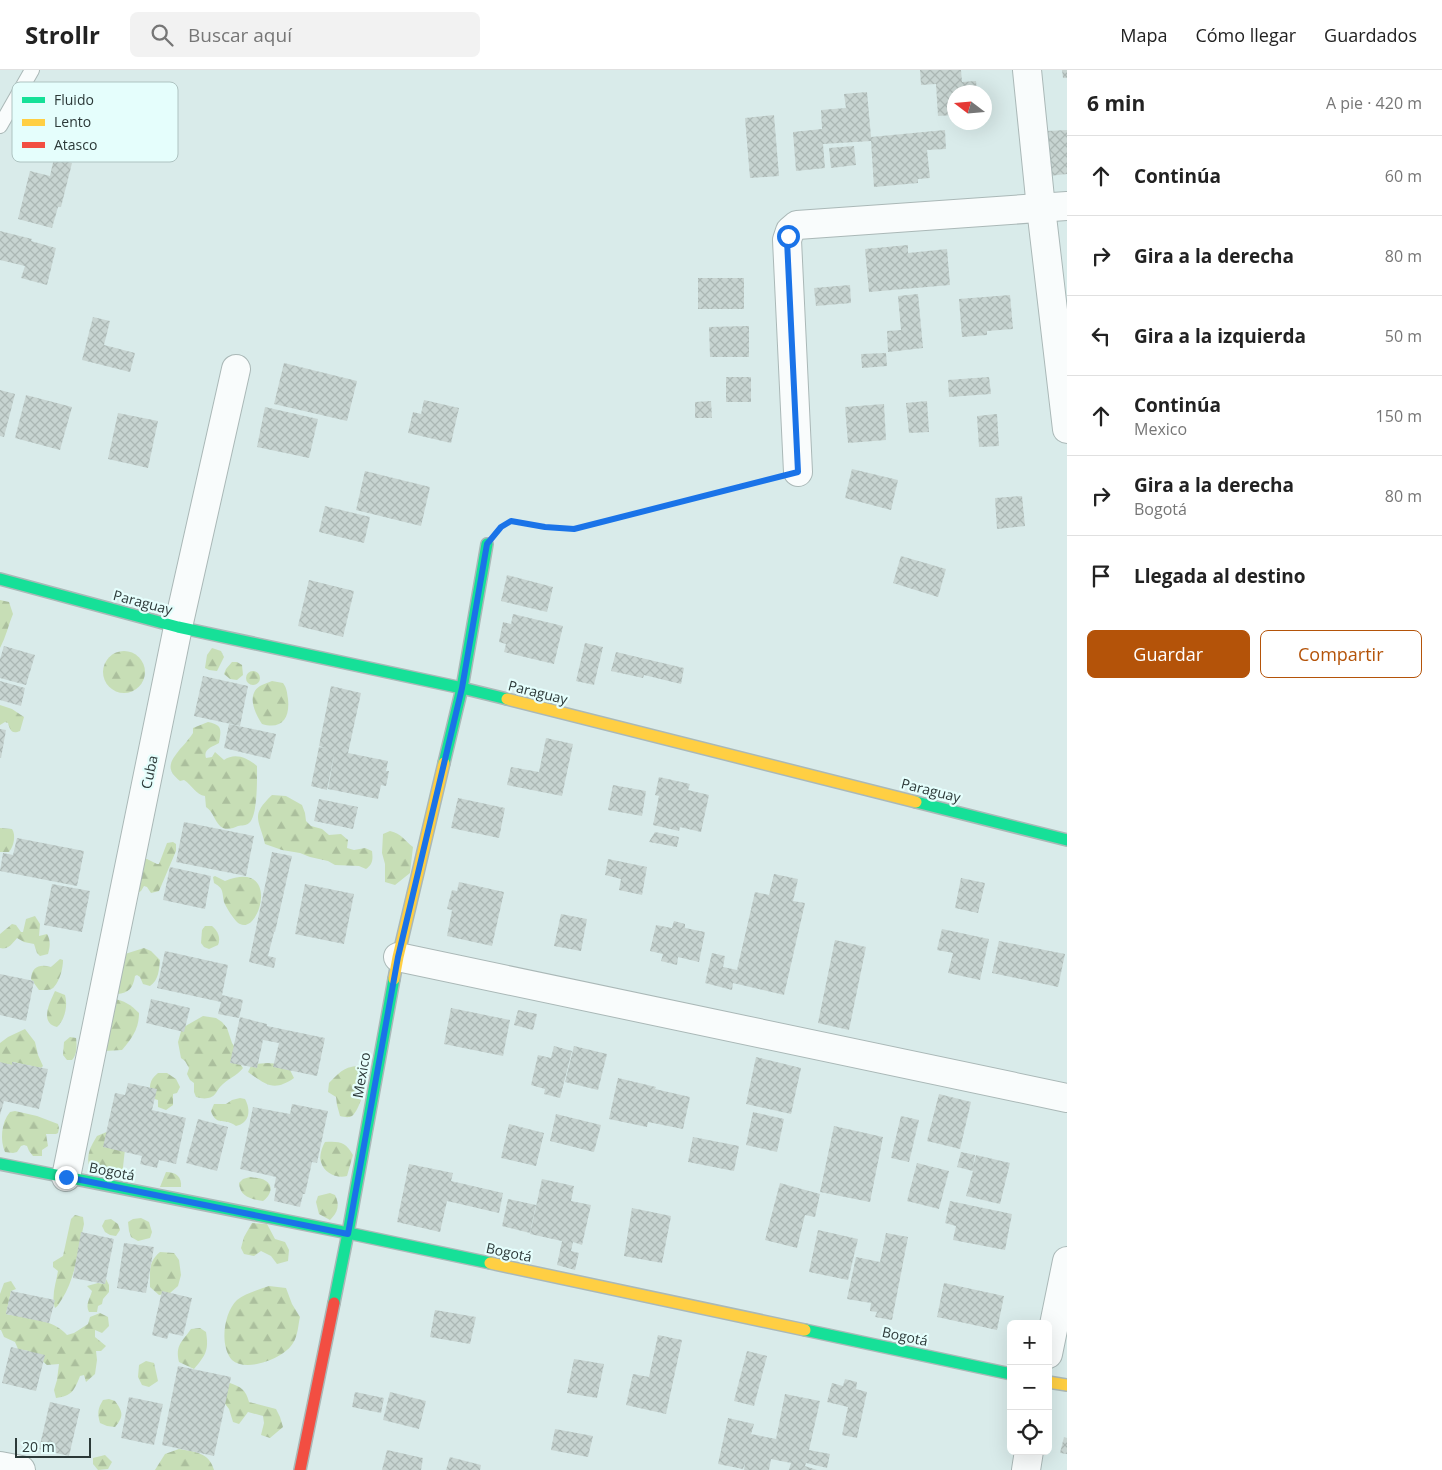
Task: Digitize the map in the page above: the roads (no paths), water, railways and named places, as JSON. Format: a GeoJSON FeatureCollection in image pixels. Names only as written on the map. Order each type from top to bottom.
{"type":"FeatureCollection","features":[{"type":"Feature","properties":{"kind":"street"},"geometry":{"type":"LineString","coordinates":[[1027,70],[1054,207],[1067,429]]}},
{"type":"Feature","properties":{"kind":"street"},"geometry":{"type":"LineString","coordinates":[[798,472],[787,240],[793,228],[797,226],[1054,207]]}},
{"type":"Feature","properties":{"kind":"street","name":"Cuba"},"geometry":{"type":"LineString","coordinates":[[66,1177],[178,627],[236,369]]}},
{"type":"Feature","properties":{"kind":"street","name":"Mexico"},"geometry":{"type":"LineString","coordinates":[[300,1470],[348,1234],[398,957],[462,688],[487,544]]}},
{"type":"Feature","properties":{"kind":"street","name":"Paraguay"},"geometry":{"type":"LineString","coordinates":[[0,579],[178,627],[462,688],[1067,840]]}},
{"type":"Feature","properties":{"kind":"street"},"geometry":{"type":"LineString","coordinates":[[398,957],[1067,1098]]}},
{"type":"Feature","properties":{"kind":"street","name":"Bogotá"},"geometry":{"type":"LineString","coordinates":[[0,1164],[348,1234],[1007,1373]]}},
{"type":"Feature","properties":{"kind":"street"},"geometry":{"type":"LineString","coordinates":[[1052,1334],[1067,1260]]}},
{"type":"Feature","properties":{"kind":"street"},"geometry":{"type":"LineString","coordinates":[[1052,1383],[1067,1385]]}},
{"type":"Feature","properties":{"kind":"street"},"geometry":{"type":"LineString","coordinates":[[1026,1470],[1028,1455]]}},
{"type":"Feature","properties":{"kind":"street"},"geometry":{"type":"LineString","coordinates":[[0,1466],[22,1470]]}},
{"type":"Feature","properties":{"kind":"lane"},"geometry":{"type":"LineString","coordinates":[[25,82],[32,70]]}},
{"type":"Feature","properties":{"kind":"lane"},"geometry":{"type":"LineString","coordinates":[[0,126],[12,105]]}}]}
